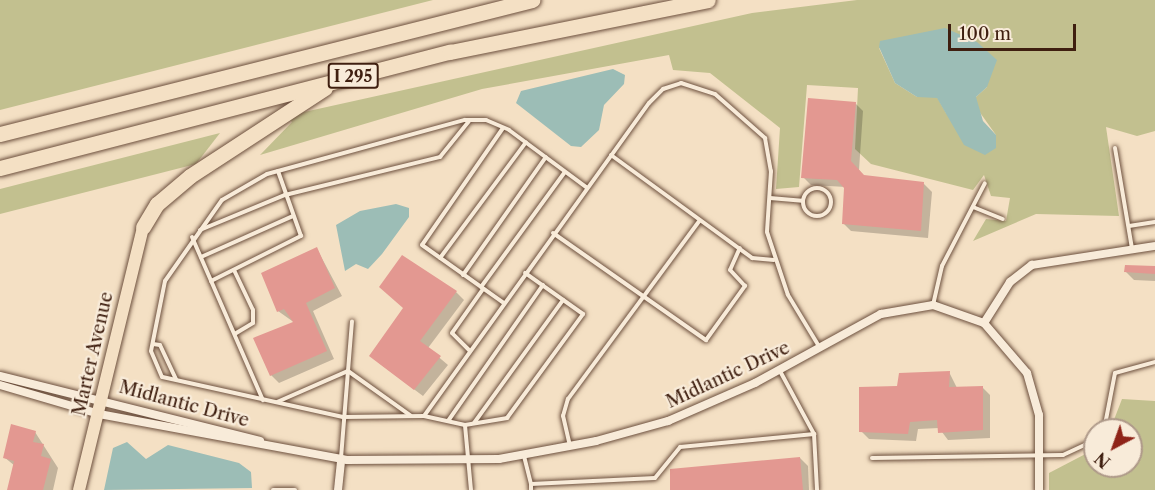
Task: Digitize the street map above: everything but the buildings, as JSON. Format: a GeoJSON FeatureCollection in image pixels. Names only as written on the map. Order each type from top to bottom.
{"type":"FeatureCollection","features":[{"type":"Feature","properties":{"kind":"highway","name":"I 295"},"geometry":{"type":"LineString","coordinates":[[0,134],[532,0]]}},
{"type":"Feature","properties":{"kind":"highway","name":"I 295"},"geometry":{"type":"LineString","coordinates":[[0,168],[340,80],[552,29],[708,0]]}},
{"type":"Feature","properties":{"kind":"highway"},"geometry":{"type":"LineString","coordinates":[[143,227],[157,204],[190,176],[340,80]]}},
{"type":"Feature","properties":{"kind":"main road","name":"Marter Avenue"},"geometry":{"type":"LineString","coordinates":[[79,490],[143,227]]}},
{"type":"Feature","properties":{"kind":"street"},"geometry":{"type":"LineString","coordinates":[[984,323],[1010,282],[1032,265],[1155,246]]}},
{"type":"Feature","properties":{"kind":"street","name":"Midlantic Drive"},"geometry":{"type":"LineString","coordinates":[[0,385],[99,414],[341,459],[468,461],[525,456],[570,447],[676,418],[780,371],[881,314],[933,305],[984,323],[1014,352],[1032,383],[1039,457],[1039,490]]}},
{"type":"Feature","properties":{"kind":"street","name":"Midlantic Drive"},"geometry":{"type":"LineString","coordinates":[[0,376],[289,449]]}},
{"type":"Feature","properties":{"kind":"street"},"geometry":{"type":"LineString","coordinates":[[338,490],[341,459]]}},
{"type":"Feature","properties":{"kind":"lane"},"geometry":{"type":"LineString","coordinates":[[424,416],[586,187],[655,95],[681,83],[692,84],[723,100],[765,138],[770,198],[767,232],[774,260],[820,348]]}},
{"type":"Feature","properties":{"kind":"lane"},"geometry":{"type":"LineString","coordinates":[[197,231],[285,195],[440,157],[470,120]]}},
{"type":"Feature","properties":{"kind":"lane"},"geometry":{"type":"LineString","coordinates":[[525,273],[583,314],[507,418],[465,425],[424,416],[343,417],[177,381],[162,377],[154,367],[153,344],[165,281],[192,237],[222,200],[278,171],[470,120],[503,128],[526,142],[586,187]]}},
{"type":"Feature","properties":{"kind":"lane"},"geometry":{"type":"LineString","coordinates":[[503,128],[422,245],[504,303]]}},
{"type":"Feature","properties":{"kind":"lane"},"geometry":{"type":"LineString","coordinates":[[440,258],[526,142]]}},
{"type":"Feature","properties":{"kind":"lane"},"geometry":{"type":"LineString","coordinates":[[1115,148],[1132,249]]}},
{"type":"Feature","properties":{"kind":"lane"},"geometry":{"type":"LineString","coordinates":[[611,155],[740,248],[759,260],[774,260]]}},
{"type":"Feature","properties":{"kind":"lane"},"geometry":{"type":"LineString","coordinates":[[463,275],[546,157]]}},
{"type":"Feature","properties":{"kind":"lane"},"geometry":{"type":"LineString","coordinates":[[211,281],[301,236],[278,171]]}},
{"type":"Feature","properties":{"kind":"lane"},"geometry":{"type":"LineString","coordinates":[[470,351],[452,333],[565,172]]}},
{"type":"Feature","properties":{"kind":"lane"},"geometry":{"type":"LineString","coordinates":[[933,305],[942,266],[985,183]]}},
{"type":"Feature","properties":{"kind":"lane"},"geometry":{"type":"LineString","coordinates":[[819,188],[830,196],[831,205],[817,216],[805,210],[802,201],[806,193],[819,188]]}},
{"type":"Feature","properties":{"kind":"lane"},"geometry":{"type":"LineString","coordinates":[[770,198],[802,201]]}},
{"type":"Feature","properties":{"kind":"lane"},"geometry":{"type":"LineString","coordinates":[[973,207],[1003,219]]}},
{"type":"Feature","properties":{"kind":"lane"},"geometry":{"type":"LineString","coordinates":[[201,257],[293,216]]}},
{"type":"Feature","properties":{"kind":"lane"},"geometry":{"type":"LineString","coordinates":[[570,447],[563,416],[568,399],[700,219]]}},
{"type":"Feature","properties":{"kind":"lane"},"geometry":{"type":"LineString","coordinates":[[1129,226],[1155,222]]}},
{"type":"Feature","properties":{"kind":"lane"},"geometry":{"type":"LineString","coordinates":[[553,233],[706,340],[745,286],[729,270],[740,248]]}},
{"type":"Feature","properties":{"kind":"lane"},"geometry":{"type":"LineString","coordinates":[[192,237],[264,400]]}},
{"type":"Feature","properties":{"kind":"lane"},"geometry":{"type":"LineString","coordinates":[[234,270],[253,310],[254,323],[235,334]]}},
{"type":"Feature","properties":{"kind":"lane"},"geometry":{"type":"LineString","coordinates":[[448,422],[543,285]]}},
{"type":"Feature","properties":{"kind":"lane"},"geometry":{"type":"LineString","coordinates":[[473,424],[563,300]]}},
{"type":"Feature","properties":{"kind":"lane"},"geometry":{"type":"LineString","coordinates":[[341,459],[352,321]]}},
{"type":"Feature","properties":{"kind":"lane"},"geometry":{"type":"LineString","coordinates":[[153,344],[166,355],[177,381]]}},
{"type":"Feature","properties":{"kind":"lane"},"geometry":{"type":"LineString","coordinates":[[1106,418],[1115,373],[1155,362]]}},
{"type":"Feature","properties":{"kind":"lane"},"geometry":{"type":"LineString","coordinates":[[276,403],[348,371]]}},
{"type":"Feature","properties":{"kind":"lane"},"geometry":{"type":"LineString","coordinates":[[348,371],[411,417]]}},
{"type":"Feature","properties":{"kind":"lane"},"geometry":{"type":"LineString","coordinates":[[780,371],[814,434],[817,490]]}},
{"type":"Feature","properties":{"kind":"lane"},"geometry":{"type":"LineString","coordinates":[[465,425],[471,490]]}},
{"type":"Feature","properties":{"kind":"lane"},"geometry":{"type":"LineString","coordinates":[[531,484],[655,478],[680,447],[814,434]]}},
{"type":"Feature","properties":{"kind":"lane"},"geometry":{"type":"LineString","coordinates":[[872,458],[1039,457],[1071,454],[1083,447]]}},
{"type":"Feature","properties":{"kind":"lane"},"geometry":{"type":"LineString","coordinates":[[525,456],[531,490]]}},
{"type":"Feature","properties":{"kind":"lane"},"geometry":{"type":"LineString","coordinates":[[273,490],[295,490]]}},
{"type":"Feature","properties":{"kind":"shaded area"},"geometry":{"type":"Polygon","coordinates":[[[0,0],[433,0],[0,110],[0,0]]]}},
{"type":"Feature","properties":{"kind":"shaded area"},"geometry":{"type":"Polygon","coordinates":[[[857,0],[1155,0],[1155,131],[1137,136],[1106,127],[1119,216],[1036,214],[973,241],[986,219],[1006,221],[1010,198],[991,196],[984,175],[973,190],[871,164],[855,149],[858,88],[807,85],[799,187],[776,189],[780,128],[710,73],[673,70],[669,55],[482,89],[260,155],[292,122],[286,116],[752,13],[857,0]],[[879,48],[895,83],[917,97],[937,97],[946,113],[996,135],[976,107],[976,97],[987,87],[879,48]]]}},
{"type":"Feature","properties":{"kind":"shaded area"},"geometry":{"type":"Polygon","coordinates":[[[220,133],[196,164],[0,214],[0,189],[220,133]]]}},
{"type":"Feature","properties":{"kind":"shaded area"},"geometry":{"type":"Polygon","coordinates":[[[1122,399],[1155,401],[1155,490],[1049,490],[1049,473],[1083,455],[1083,478],[1143,478],[1143,418],[1115,418],[1122,399]]]}},
{"type":"Feature","properties":{"kind":"water"},"geometry":{"type":"Polygon","coordinates":[[[945,28],[977,42],[997,60],[987,87],[976,97],[983,121],[996,135],[996,148],[985,155],[964,145],[937,98],[917,97],[895,83],[879,47],[880,41],[945,28]]]}},
{"type":"Feature","properties":{"kind":"water"},"geometry":{"type":"Polygon","coordinates":[[[613,69],[625,75],[624,84],[604,105],[599,130],[581,147],[571,146],[516,103],[521,91],[613,69]]]}},
{"type":"Feature","properties":{"kind":"water"},"geometry":{"type":"Polygon","coordinates":[[[396,204],[409,208],[409,217],[382,254],[368,269],[356,264],[345,271],[336,225],[360,211],[396,204]]]}},
{"type":"Feature","properties":{"kind":"water"},"geometry":{"type":"Polygon","coordinates":[[[127,442],[146,459],[168,445],[239,463],[251,472],[252,488],[104,490],[113,448],[127,442]]]}}]}
